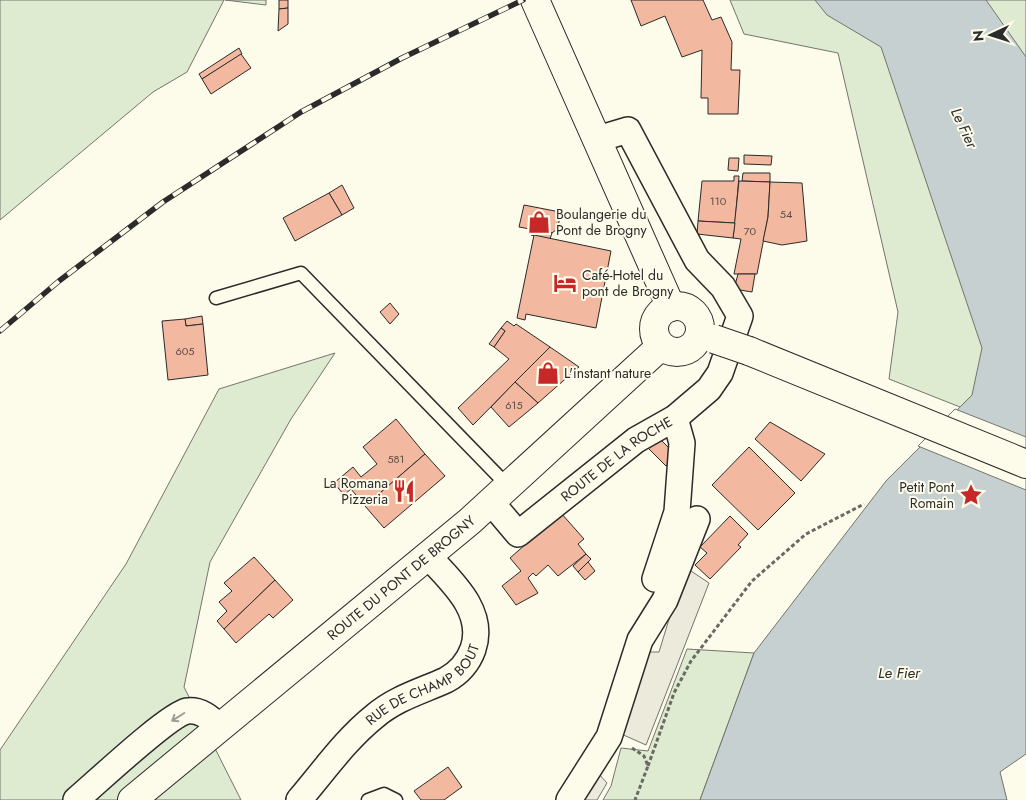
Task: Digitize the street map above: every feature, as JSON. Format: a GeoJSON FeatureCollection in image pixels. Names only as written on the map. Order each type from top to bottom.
{"type":"FeatureCollection","features":[{"type":"Feature","properties":{"kind":"main road"},"geometry":{"type":"LineString","coordinates":[[535,0],[671,307]]}},
{"type":"Feature","properties":{"kind":"main road"},"geometry":{"type":"LineString","coordinates":[[707,337],[684,351],[676,352],[661,346],[656,338],[654,328],[657,319],[663,311],[671,307],[681,306],[696,316],[707,337],[1026,464]]}},
{"type":"Feature","properties":{"kind":"main road","name":"ROUTE DU PONT DE BROGNY"},"geometry":{"type":"LineString","coordinates":[[132,800],[428,556],[661,346]]}},
{"type":"Feature","properties":{"kind":"street","name":"ROUTE DE LA ROCHE"},"geometry":{"type":"LineString","coordinates":[[499,494],[518,534],[636,440],[675,418],[709,389],[720,373],[740,316],[722,287],[697,260],[628,130],[598,139]]}},
{"type":"Feature","properties":{"kind":"street"},"geometry":{"type":"LineString","coordinates":[[569,800],[609,737],[640,640],[643,609],[677,512],[682,443],[675,418]]}},
{"type":"Feature","properties":{"kind":"street"},"geometry":{"type":"LineString","coordinates":[[640,640],[665,600],[697,519]]}},
{"type":"Feature","properties":{"kind":"street","name":"RUE DE CHAMP BOUT"},"geometry":{"type":"LineString","coordinates":[[299,800],[359,730],[376,715],[410,694],[451,676],[465,665],[471,655],[476,633],[472,611],[455,585],[428,556]]}},
{"type":"Feature","properties":{"kind":"street"},"geometry":{"type":"LineString","coordinates":[[76,800],[161,728],[187,712],[206,714],[220,727]]}},
{"type":"Feature","properties":{"kind":"lane"},"geometry":{"type":"LineString","coordinates":[[216,298],[301,273],[499,494]]}},
{"type":"Feature","properties":{"kind":"lane"},"geometry":{"type":"LineString","coordinates":[[368,800],[384,794],[396,800]]}},
{"type":"Feature","properties":{"kind":"path"},"geometry":{"type":"LineString","coordinates":[[636,800],[674,693],[690,661],[752,581],[806,534],[864,504]]}},
{"type":"Feature","properties":{"kind":"path"},"geometry":{"type":"LineString","coordinates":[[609,737],[622,742],[644,756],[648,766]]}},
{"type":"Feature","properties":{"kind":"green space"},"geometry":{"type":"Polygon","coordinates":[[[0,0],[224,0],[187,72],[153,92],[0,220],[0,0]]]}},
{"type":"Feature","properties":{"kind":"green space"},"geometry":{"type":"Polygon","coordinates":[[[225,0],[266,0],[266,5],[225,0]]]}},
{"type":"Feature","properties":{"kind":"green space"},"geometry":{"type":"Polygon","coordinates":[[[730,0],[1026,0],[1026,433],[889,379],[898,312],[838,53],[744,34],[730,0]]]}},
{"type":"Feature","properties":{"kind":"green space"},"geometry":{"type":"Polygon","coordinates":[[[335,353],[291,419],[210,562],[184,687],[241,800],[0,800],[0,750],[126,564],[219,389],[335,353]]]}},
{"type":"Feature","properties":{"kind":"green space"},"geometry":{"type":"Polygon","coordinates":[[[687,649],[754,653],[700,800],[603,800],[611,786],[621,748],[648,751],[687,649]]]}},
{"type":"Feature","properties":{"kind":"shaded area"},"geometry":{"type":"Polygon","coordinates":[[[685,567],[709,583],[646,745],[619,733],[644,652],[659,652],[685,567]]]}},
{"type":"Feature","properties":{"kind":"shaded area"},"geometry":{"type":"Polygon","coordinates":[[[598,773],[607,783],[597,800],[580,800],[598,773]]]}},
{"type":"Feature","properties":{"kind":"water","name":"Le Fier"},"geometry":{"type":"Polygon","coordinates":[[[815,0],[986,0],[1026,57],[1026,754],[1000,772],[1007,800],[700,800],[754,653],[886,481],[972,395],[982,348],[881,47],[827,15],[815,0]]]}},
{"type":"Feature","properties":{"kind":"pier"},"geometry":{"type":"Polygon","coordinates":[[[955,409],[1026,437],[1026,490],[918,446],[955,409]]]}},
{"type":"Feature","properties":{"kind":"building"},"geometry":{"type":"Polygon","coordinates":[[[279,0],[288,0],[288,8],[279,9],[279,0]]]}},
{"type":"Feature","properties":{"kind":"building"},"geometry":{"type":"Polygon","coordinates":[[[631,0],[703,0],[712,20],[721,17],[732,42],[731,70],[740,70],[738,114],[708,114],[708,98],[701,98],[702,50],[682,57],[665,16],[641,26],[631,0]]]}},
{"type":"Feature","properties":{"kind":"building"},"geometry":{"type":"Polygon","coordinates":[[[288,8],[288,24],[278,31],[279,9],[288,8]]]}},
{"type":"Feature","properties":{"kind":"building"},"geometry":{"type":"Polygon","coordinates":[[[239,48],[242,54],[202,79],[199,74],[239,48]]]}},
{"type":"Feature","properties":{"kind":"building"},"geometry":{"type":"Polygon","coordinates":[[[241,54],[251,68],[211,94],[202,79],[241,54]]]}},
{"type":"Feature","properties":{"kind":"building"},"geometry":{"type":"Polygon","coordinates":[[[744,155],[772,156],[771,165],[744,164],[744,155]]]}},
{"type":"Feature","properties":{"kind":"building"},"geometry":{"type":"Polygon","coordinates":[[[729,158],[739,158],[738,171],[728,170],[729,158]]]}},
{"type":"Feature","properties":{"kind":"building"},"geometry":{"type":"Polygon","coordinates":[[[743,173],[770,173],[770,182],[742,181],[743,173]]]}},
{"type":"Feature","properties":{"kind":"building"},"geometry":{"type":"Polygon","coordinates":[[[734,176],[739,176],[735,223],[698,221],[702,181],[734,181],[734,176]]]}},
{"type":"Feature","properties":{"kind":"building"},"geometry":{"type":"Polygon","coordinates":[[[739,181],[770,182],[768,217],[757,274],[734,274],[741,239],[733,238],[739,181]]]}},
{"type":"Feature","properties":{"kind":"building"},"geometry":{"type":"Polygon","coordinates":[[[770,182],[802,183],[807,241],[782,245],[763,241],[768,217],[770,182]]]}},
{"type":"Feature","properties":{"kind":"building"},"geometry":{"type":"Polygon","coordinates":[[[342,185],[354,208],[342,215],[329,193],[342,185]]]}},
{"type":"Feature","properties":{"kind":"building"},"geometry":{"type":"Polygon","coordinates":[[[329,193],[342,215],[295,241],[283,218],[329,193]]]}},
{"type":"Feature","properties":{"kind":"building","name":"Boulangerie du Pont de Brogny"},"geometry":{"type":"Polygon","coordinates":[[[524,205],[555,211],[560,218],[557,229],[552,233],[519,227],[524,205]]]}},
{"type":"Feature","properties":{"kind":"building"},"geometry":{"type":"Polygon","coordinates":[[[698,221],[735,223],[733,238],[697,234],[698,221]]]}},
{"type":"Feature","properties":{"kind":"building"},"geometry":{"type":"Polygon","coordinates":[[[532,229],[552,233],[550,239],[531,235],[532,229]]]}},
{"type":"Feature","properties":{"kind":"building","name":"Café-Hotel du pont de Brogny"},"geometry":{"type":"Polygon","coordinates":[[[534,235],[611,251],[596,328],[526,314],[525,320],[517,318],[534,235]]]}},
{"type":"Feature","properties":{"kind":"building"},"geometry":{"type":"Polygon","coordinates":[[[738,274],[755,274],[752,292],[734,289],[738,274]]]}},
{"type":"Feature","properties":{"kind":"building"},"geometry":{"type":"Polygon","coordinates":[[[390,303],[399,314],[390,324],[380,312],[390,303]]]}},
{"type":"Feature","properties":{"kind":"building"},"geometry":{"type":"Polygon","coordinates":[[[202,316],[203,324],[186,326],[185,319],[202,316]]]}},
{"type":"Feature","properties":{"kind":"building"},"geometry":{"type":"Polygon","coordinates":[[[185,319],[186,326],[203,324],[208,375],[168,380],[162,321],[185,319]]]}},
{"type":"Feature","properties":{"kind":"building"},"geometry":{"type":"Polygon","coordinates":[[[507,321],[514,326],[516,324],[550,347],[473,425],[458,408],[509,359],[494,347],[505,331],[501,328],[507,321]]]}},
{"type":"Feature","properties":{"kind":"building"},"geometry":{"type":"Polygon","coordinates":[[[501,328],[505,331],[494,347],[489,344],[501,328]]]}},
{"type":"Feature","properties":{"kind":"building"},"geometry":{"type":"Polygon","coordinates":[[[550,347],[579,367],[538,403],[515,382],[550,347]]]}},
{"type":"Feature","properties":{"kind":"building"},"geometry":{"type":"Polygon","coordinates":[[[515,382],[538,403],[509,427],[491,407],[515,382]]]}},
{"type":"Feature","properties":{"kind":"building"},"geometry":{"type":"Polygon","coordinates":[[[396,419],[425,454],[365,506],[351,489],[344,495],[334,483],[353,467],[361,477],[377,464],[363,447],[396,419]]]}},
{"type":"Feature","properties":{"kind":"building"},"geometry":{"type":"Polygon","coordinates":[[[770,422],[825,454],[801,481],[755,439],[770,422]]]}},
{"type":"Feature","properties":{"kind":"building"},"geometry":{"type":"Polygon","coordinates":[[[658,437],[677,456],[666,466],[648,448],[658,437]]]}},
{"type":"Feature","properties":{"kind":"building"},"geometry":{"type":"Polygon","coordinates":[[[749,447],[795,493],[758,530],[712,485],[749,447]]]}},
{"type":"Feature","properties":{"kind":"building"},"geometry":{"type":"Polygon","coordinates":[[[425,454],[445,476],[384,528],[365,506],[425,454]]]}},
{"type":"Feature","properties":{"kind":"building"},"geometry":{"type":"Polygon","coordinates":[[[561,513],[584,539],[578,544],[586,554],[558,576],[548,565],[536,576],[533,573],[528,578],[538,593],[516,605],[502,586],[521,571],[510,558],[561,513]]]}},
{"type":"Feature","properties":{"kind":"building"},"geometry":{"type":"Polygon","coordinates":[[[730,516],[748,534],[738,545],[741,547],[710,579],[695,565],[707,553],[700,547],[730,516]]]}},
{"type":"Feature","properties":{"kind":"building"},"geometry":{"type":"Polygon","coordinates":[[[586,554],[591,559],[578,572],[573,566],[586,554]]]}},
{"type":"Feature","properties":{"kind":"building"},"geometry":{"type":"Polygon","coordinates":[[[254,557],[275,580],[224,629],[217,621],[227,611],[219,602],[232,591],[224,583],[254,557]]]}},
{"type":"Feature","properties":{"kind":"building"},"geometry":{"type":"Polygon","coordinates":[[[588,562],[595,571],[585,580],[578,572],[588,562]]]}},
{"type":"Feature","properties":{"kind":"building"},"geometry":{"type":"Polygon","coordinates":[[[275,580],[293,600],[273,618],[269,614],[236,643],[224,629],[275,580]]]}},
{"type":"Feature","properties":{"kind":"building"},"geometry":{"type":"Polygon","coordinates":[[[448,767],[462,787],[444,800],[421,800],[414,791],[448,767]]]}},
{"type":"Feature","properties":{"kind":"railway"},"geometry":{"type":"LineString","coordinates":[[0,331],[59,281],[163,202],[301,112],[402,58],[523,0]]}},
{"type":"Feature","properties":{"kind":"place","name":"Boulangerie du Pont de Brogny"},"geometry":{"type":"Point","coordinates":[539,222]}},
{"type":"Feature","properties":{"kind":"place","name":"Café-Hotel du pont de Brogny"},"geometry":{"type":"Point","coordinates":[565,283]}},
{"type":"Feature","properties":{"kind":"place","name":"L'instant nature"},"geometry":{"type":"Point","coordinates":[548,373]}},
{"type":"Feature","properties":{"kind":"place","name":"La Romana Pizzeria"},"geometry":{"type":"Point","coordinates":[404,491]}},
{"type":"Feature","properties":{"kind":"place","name":"Petit Pont Romain"},"geometry":{"type":"Point","coordinates":[971,495]}}]}
